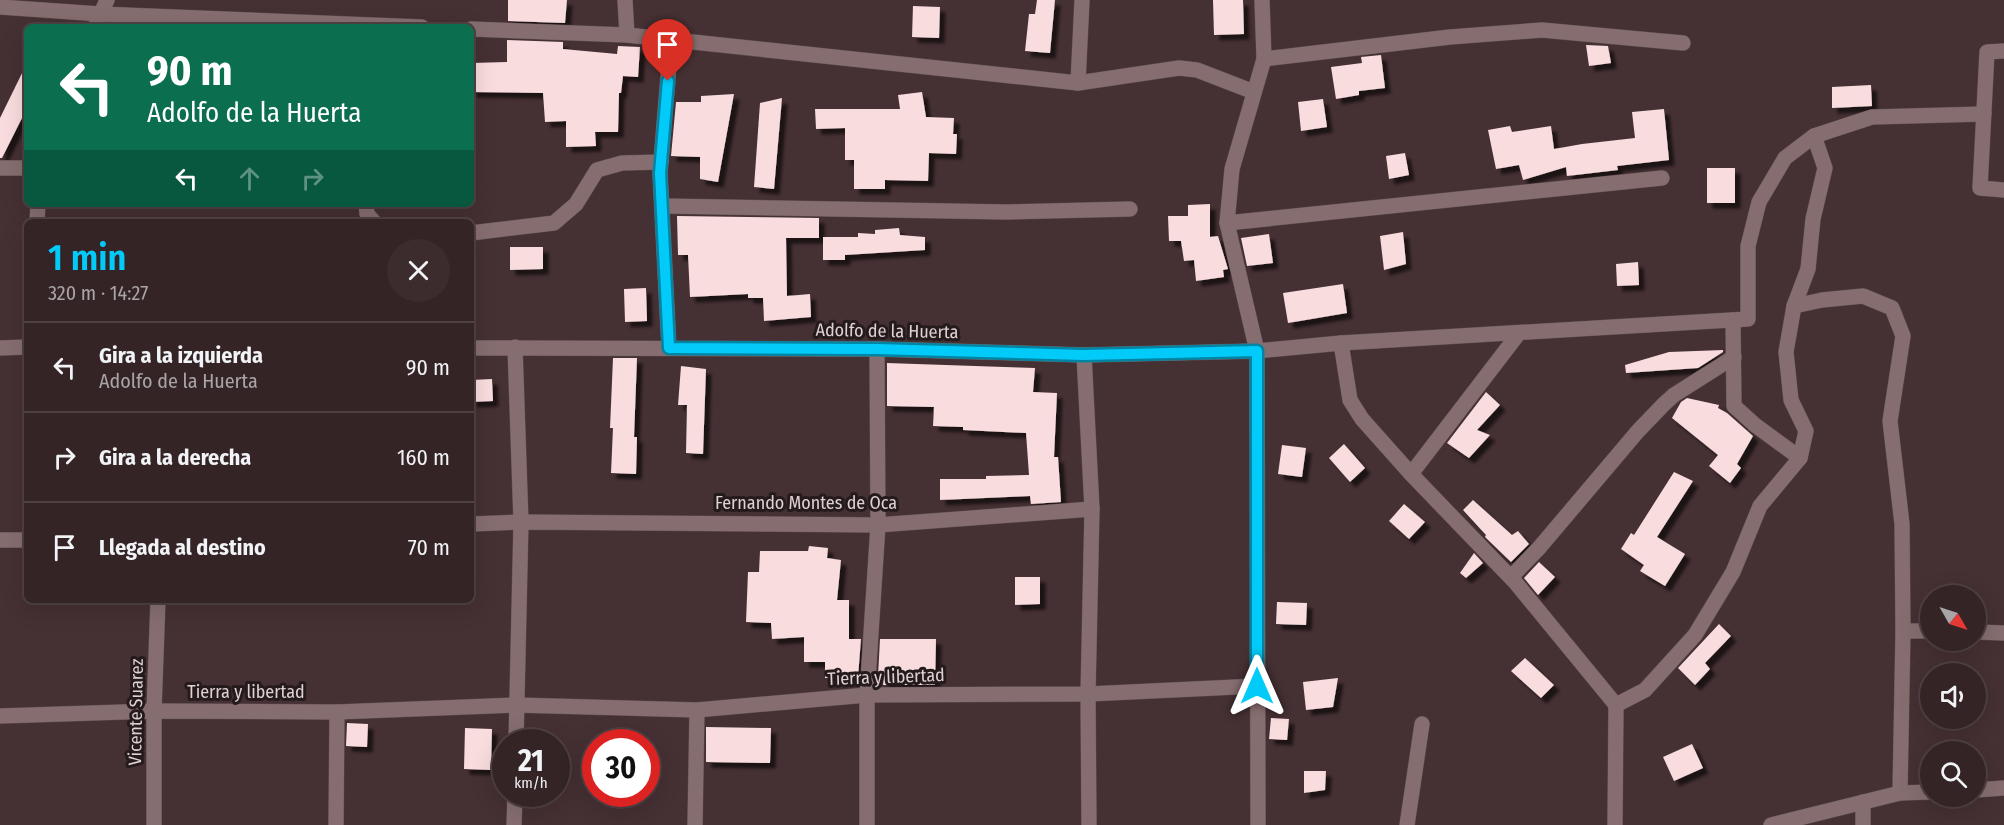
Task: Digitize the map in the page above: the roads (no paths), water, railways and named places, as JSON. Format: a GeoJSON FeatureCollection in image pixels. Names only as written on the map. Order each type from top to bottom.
{"type":"FeatureCollection","features":[{"type":"Feature","properties":{"kind":"street"},"geometry":{"type":"LineString","coordinates":[[625,0],[627,35]]}},
{"type":"Feature","properties":{"kind":"street"},"geometry":{"type":"LineString","coordinates":[[1078,83],[1082,0]]}},
{"type":"Feature","properties":{"kind":"street"},"geometry":{"type":"LineString","coordinates":[[1258,825],[1257,351],[1227,223],[1232,169],[1264,59],[1262,0]]}},
{"type":"Feature","properties":{"kind":"street"},"geometry":{"type":"LineString","coordinates":[[0,7],[101,14],[348,24]]}},
{"type":"Feature","properties":{"kind":"street"},"geometry":{"type":"LineString","coordinates":[[474,29],[627,35],[1078,83],[1179,68],[1197,70],[1254,92]]}},
{"type":"Feature","properties":{"kind":"street"},"geometry":{"type":"LineString","coordinates":[[1264,59],[1450,37],[1542,30],[1683,43]]}},
{"type":"Feature","properties":{"kind":"street"},"geometry":{"type":"LineString","coordinates":[[669,348],[661,162],[671,41]]}},
{"type":"Feature","properties":{"kind":"street"},"geometry":{"type":"LineString","coordinates":[[2004,51],[1987,52],[1980,188],[2004,189]]}},
{"type":"Feature","properties":{"kind":"street"},"geometry":{"type":"LineString","coordinates":[[1800,458],[1755,425],[1734,406],[1733,320],[1748,318],[1748,246],[1759,202],[1785,158],[1814,135],[1872,117],[1984,114]]}},
{"type":"Feature","properties":{"kind":"street"},"geometry":{"type":"LineString","coordinates":[[1616,705],[1645,690],[1695,635],[1733,572],[1760,506],[1800,458],[1806,431],[1791,400],[1786,352],[1794,306],[1808,269],[1813,219],[1825,168],[1814,135]]}},
{"type":"Feature","properties":{"kind":"street"},"geometry":{"type":"LineString","coordinates":[[474,233],[554,223],[576,204],[597,170],[622,163],[661,162]]}},
{"type":"Feature","properties":{"kind":"street"},"geometry":{"type":"LineString","coordinates":[[0,168],[24,168]]}},
{"type":"Feature","properties":{"kind":"street"},"geometry":{"type":"LineString","coordinates":[[1227,223],[1662,178]]}},
{"type":"Feature","properties":{"kind":"street"},"geometry":{"type":"LineString","coordinates":[[663,206],[1007,212],[1130,209]]}},
{"type":"Feature","properties":{"kind":"street"},"geometry":{"type":"LineString","coordinates":[[1794,306],[1822,300],[1863,296],[1892,308],[1903,336],[1890,421],[1902,524],[1900,793]]}},
{"type":"Feature","properties":{"kind":"street","name":"Adolfo de la Huerta"},"geometry":{"type":"LineString","coordinates":[[474,348],[877,349],[1084,355],[1257,351],[1733,320]]}},
{"type":"Feature","properties":{"kind":"street"},"geometry":{"type":"LineString","coordinates":[[1411,474],[1519,333]]}},
{"type":"Feature","properties":{"kind":"street"},"geometry":{"type":"LineString","coordinates":[[1341,344],[1350,400],[1362,419],[1411,474],[1511,578],[1616,705],[1615,825]]}},
{"type":"Feature","properties":{"kind":"street"},"geometry":{"type":"LineString","coordinates":[[0,348],[24,347]]}},
{"type":"Feature","properties":{"kind":"street"},"geometry":{"type":"LineString","coordinates":[[515,347],[521,522],[516,729]]}},
{"type":"Feature","properties":{"kind":"street"},"geometry":{"type":"LineString","coordinates":[[867,825],[867,695],[878,525],[877,349]]}},
{"type":"Feature","properties":{"kind":"street"},"geometry":{"type":"LineString","coordinates":[[1084,355],[1092,509],[1088,694],[1089,825]]}},
{"type":"Feature","properties":{"kind":"street"},"geometry":{"type":"LineString","coordinates":[[1511,578],[1664,404],[1674,395],[1734,357]]}},
{"type":"Feature","properties":{"kind":"street","name":"Fernando Montes de Oca"},"geometry":{"type":"LineString","coordinates":[[474,524],[521,522],[878,525],[1092,509]]}},
{"type":"Feature","properties":{"kind":"street"},"geometry":{"type":"LineString","coordinates":[[0,540],[24,540]]}},
{"type":"Feature","properties":{"kind":"street","name":"Vicente Suarez"},"geometry":{"type":"LineString","coordinates":[[154,825],[154,711],[158,603]]}},
{"type":"Feature","properties":{"kind":"street"},"geometry":{"type":"LineString","coordinates":[[1903,631],[1920,631]]}},
{"type":"Feature","properties":{"kind":"street"},"geometry":{"type":"LineString","coordinates":[[1986,632],[2004,633]]}},
{"type":"Feature","properties":{"kind":"street","name":"Tierra y libertad"},"geometry":{"type":"LineString","coordinates":[[0,716],[154,711],[337,712],[516,705],[697,710],[867,695],[1088,694],[1257,686]]}},
{"type":"Feature","properties":{"kind":"street"},"geometry":{"type":"LineString","coordinates":[[695,825],[697,710]]}},
{"type":"Feature","properties":{"kind":"street"},"geometry":{"type":"LineString","coordinates":[[336,825],[337,712]]}},
{"type":"Feature","properties":{"kind":"street"},"geometry":{"type":"LineString","coordinates":[[1407,825],[1422,724]]}},
{"type":"Feature","properties":{"kind":"street"},"geometry":{"type":"LineString","coordinates":[[1986,789],[2004,788]]}},
{"type":"Feature","properties":{"kind":"street"},"geometry":{"type":"LineString","coordinates":[[1771,825],[1900,793],[1920,792]]}},
{"type":"Feature","properties":{"kind":"street"},"geometry":{"type":"LineString","coordinates":[[1863,802],[1863,825]]}},
{"type":"Feature","properties":{"kind":"street"},"geometry":{"type":"LineString","coordinates":[[514,825],[515,807]]}}]}
